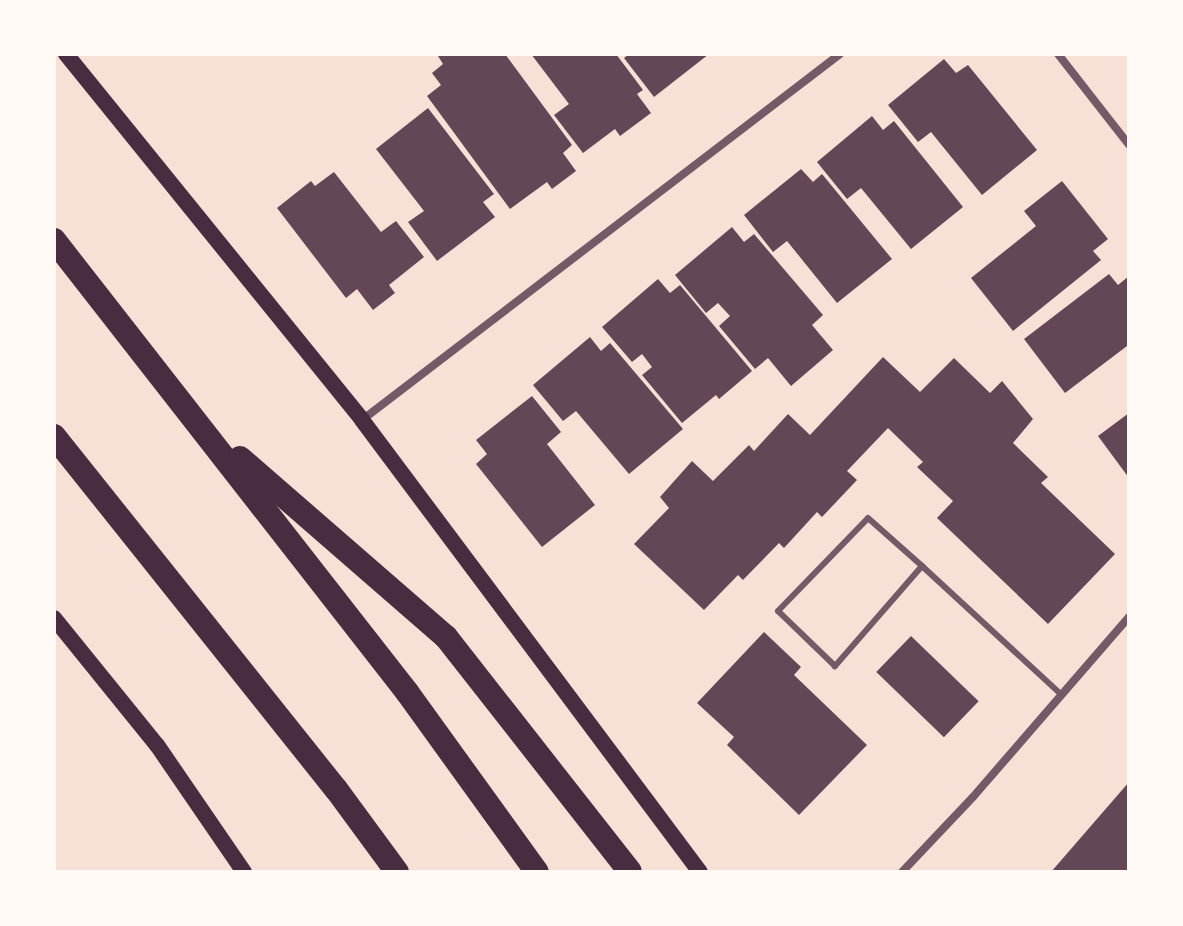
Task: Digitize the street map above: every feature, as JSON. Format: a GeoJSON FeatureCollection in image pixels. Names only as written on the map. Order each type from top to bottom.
{"type":"FeatureCollection","features":[{"type":"Feature","properties":{"kind":"highway"},"geometry":{"type":"LineString","coordinates":[[54,240],[407,692],[537,872]]}},
{"type":"Feature","properties":{"kind":"highway"},"geometry":{"type":"LineString","coordinates":[[199,422],[446,637],[630,872]]}},
{"type":"Feature","properties":{"kind":"highway"},"geometry":{"type":"LineString","coordinates":[[54,436],[336,789],[397,872]]}},
{"type":"Feature","properties":{"kind":"highway"},"geometry":{"type":"LineString","coordinates":[[336,789],[375,872]]}},
{"type":"Feature","properties":{"kind":"main road"},"geometry":{"type":"LineString","coordinates":[[66,54],[362,420],[700,872]]}},
{"type":"Feature","properties":{"kind":"main road"},"geometry":{"type":"LineString","coordinates":[[54,618],[157,745],[244,872]]}},
{"type":"Feature","properties":{"kind":"street"},"geometry":{"type":"LineString","coordinates":[[362,420],[840,54]]}},
{"type":"Feature","properties":{"kind":"street"},"geometry":{"type":"LineString","coordinates":[[1058,54],[1129,145]]}},
{"type":"Feature","properties":{"kind":"street"},"geometry":{"type":"LineString","coordinates":[[902,872],[1129,617]]}},
{"type":"Feature","properties":{"kind":"lane"},"geometry":{"type":"LineString","coordinates":[[922,566],[835,666],[778,611],[868,518],[922,566],[1062,695]]}},
{"type":"Feature","properties":{"kind":"building"},"geometry":{"type":"Polygon","coordinates":[[[505,54],[572,145],[563,153],[576,171],[552,189],[547,182],[510,209],[427,96],[441,85],[432,73],[443,64],[438,56],[505,54]]]}},
{"type":"Feature","properties":{"kind":"building"},"geometry":{"type":"Polygon","coordinates":[[[531,54],[616,54],[643,90],[637,94],[651,113],[620,136],[615,129],[583,153],[554,115],[569,104],[531,54]]]}},
{"type":"Feature","properties":{"kind":"building"},"geometry":{"type":"Polygon","coordinates":[[[629,54],[709,54],[654,97],[624,58],[629,54]]]}},
{"type":"Feature","properties":{"kind":"building"},"geometry":{"type":"Polygon","coordinates":[[[944,59],[956,73],[968,65],[1037,150],[982,195],[931,132],[918,142],[888,105],[944,59]]]}},
{"type":"Feature","properties":{"kind":"building"},"geometry":{"type":"Polygon","coordinates":[[[428,108],[494,194],[483,202],[495,217],[437,261],[408,222],[424,211],[376,149],[428,108]]]}},
{"type":"Feature","properties":{"kind":"building"},"geometry":{"type":"Polygon","coordinates":[[[872,116],[883,130],[894,121],[963,207],[911,249],[861,188],[847,199],[817,162],[872,116]]]}},
{"type":"Feature","properties":{"kind":"building"},"geometry":{"type":"Polygon","coordinates":[[[801,169],[813,182],[822,174],[892,259],[837,303],[787,241],[773,252],[744,215],[801,169]]]}},
{"type":"Feature","properties":{"kind":"building"},"geometry":{"type":"Polygon","coordinates":[[[334,172],[381,232],[396,221],[424,257],[389,285],[395,293],[373,310],[357,289],[346,298],[277,208],[311,181],[315,186],[334,172]]]}},
{"type":"Feature","properties":{"kind":"building"},"geometry":{"type":"Polygon","coordinates":[[[1062,181],[1108,239],[1093,251],[1101,260],[1013,331],[971,278],[1036,226],[1024,211],[1062,181]]]}},
{"type":"Feature","properties":{"kind":"building"},"geometry":{"type":"Polygon","coordinates":[[[732,227],[744,242],[754,234],[823,315],[812,325],[833,350],[791,386],[768,358],[755,369],[719,326],[730,316],[718,303],[706,313],[675,275],[732,227]]]}},
{"type":"Feature","properties":{"kind":"building"},"geometry":{"type":"Polygon","coordinates":[[[1109,274],[1118,285],[1129,276],[1129,348],[1127,346],[1065,393],[1024,339],[1109,274]]]}},
{"type":"Feature","properties":{"kind":"building"},"geometry":{"type":"Polygon","coordinates":[[[658,279],[670,293],[680,285],[752,371],[719,399],[716,395],[682,423],[642,375],[652,367],[642,354],[632,362],[602,327],[658,279]]]}},
{"type":"Feature","properties":{"kind":"building"},"geometry":{"type":"Polygon","coordinates":[[[590,337],[601,351],[610,343],[683,429],[629,474],[576,411],[563,421],[533,385],[590,337]]]}},
{"type":"Feature","properties":{"kind":"building"},"geometry":{"type":"Polygon","coordinates":[[[883,357],[920,392],[954,358],[990,393],[1002,381],[1033,419],[1013,443],[1048,477],[1041,483],[1115,554],[1048,624],[937,518],[953,501],[917,467],[923,462],[888,428],[847,471],[857,480],[822,517],[817,512],[784,548],[779,543],[743,580],[738,575],[704,610],[634,544],[669,508],[660,497],[692,461],[713,481],[749,445],[754,451],[788,414],[810,435],[883,357]]]}},
{"type":"Feature","properties":{"kind":"building"},"geometry":{"type":"Polygon","coordinates":[[[532,396],[561,432],[547,444],[595,505],[542,547],[476,464],[487,454],[476,440],[532,396]]]}},
{"type":"Feature","properties":{"kind":"building"},"geometry":{"type":"Polygon","coordinates":[[[1129,413],[1129,478],[1098,436],[1129,413]]]}},
{"type":"Feature","properties":{"kind":"building"},"geometry":{"type":"Polygon","coordinates":[[[764,632],[801,667],[794,675],[867,745],[799,815],[727,745],[734,737],[697,703],[764,632]]]}},
{"type":"Feature","properties":{"kind":"building"},"geometry":{"type":"Polygon","coordinates":[[[911,636],[979,701],[944,737],[876,672],[911,636]]]}},
{"type":"Feature","properties":{"kind":"building"},"geometry":{"type":"Polygon","coordinates":[[[1129,782],[1129,872],[1051,872],[1129,782]]]}}]}
